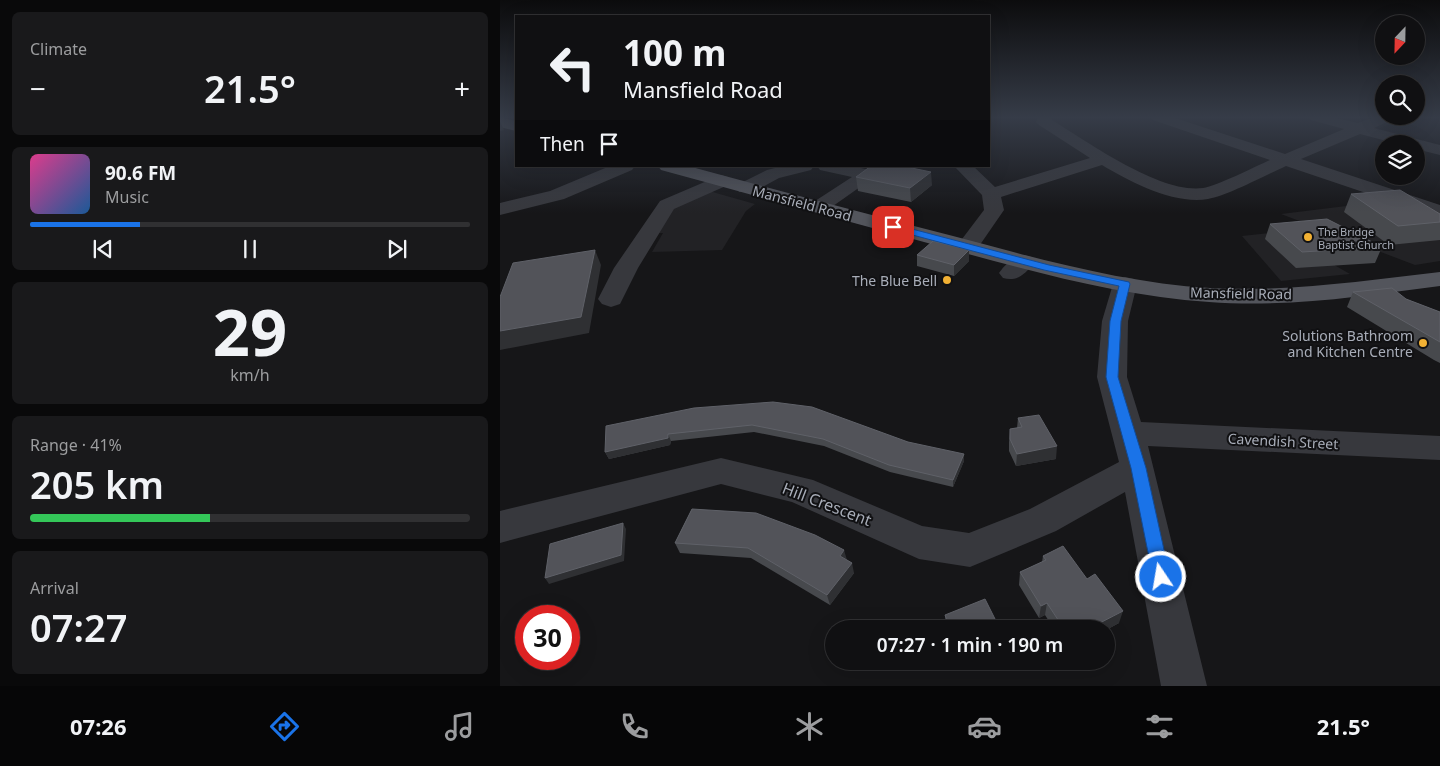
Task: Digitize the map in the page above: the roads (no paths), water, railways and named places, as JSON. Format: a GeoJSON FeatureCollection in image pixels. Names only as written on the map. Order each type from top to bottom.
{"type":"FeatureCollection","features":[{"type":"Feature","properties":{"kind":"main road","name":"Mansfield Road"},"geometry":{"type":"LineString","coordinates":[[671,167],[967,247],[1017,268],[1125,284],[1209,295],[1268,295],[1326,293],[1440,278]]}},
{"type":"Feature","properties":{"kind":"street"},"geometry":{"type":"LineString","coordinates":[[1089,149],[1166,189],[1192,195],[1206,194],[1314,149]]}},
{"type":"Feature","properties":{"kind":"street"},"geometry":{"type":"LineString","coordinates":[[1252,149],[1440,212]]}},
{"type":"Feature","properties":{"kind":"street"},"geometry":{"type":"LineString","coordinates":[[991,194],[1106,159]]}},
{"type":"Feature","properties":{"kind":"street"},"geometry":{"type":"LineString","coordinates":[[500,209],[557,195],[624,167]]}},
{"type":"Feature","properties":{"kind":"street"},"geometry":{"type":"LineString","coordinates":[[746,188],[773,174],[801,167]]}},
{"type":"Feature","properties":{"kind":"street"},"geometry":{"type":"LineString","coordinates":[[819,207],[868,175],[831,167]]}},
{"type":"Feature","properties":{"kind":"street"},"geometry":{"type":"LineString","coordinates":[[965,167],[991,194],[994,210],[967,247]]}},
{"type":"Feature","properties":{"kind":"street"},"geometry":{"type":"LineString","coordinates":[[611,299],[626,268],[667,205],[721,181]]}},
{"type":"Feature","properties":{"kind":"street"},"geometry":{"type":"LineString","coordinates":[[1125,284],[1116,321],[1112,377],[1138,468],[1184,686]]}},
{"type":"Feature","properties":{"kind":"street","name":"Cavendish Street"},"geometry":{"type":"LineString","coordinates":[[1127,433],[1440,448]]}},
{"type":"Feature","properties":{"kind":"street","name":"Hill Crescent"},"geometry":{"type":"LineString","coordinates":[[500,527],[721,471],[800,490],[919,542],[970,550],[1043,520],[1138,468]]}},
{"type":"Feature","properties":{"kind":"place","name":"The Bridge Baptist Church"},"geometry":{"type":"Point","coordinates":[1308,237]}},
{"type":"Feature","properties":{"kind":"place","name":"The Blue Bell"},"geometry":{"type":"Point","coordinates":[947,280]}},
{"type":"Feature","properties":{"kind":"place","name":"Solutions Bathroom and Kitchen Centre"},"geometry":{"type":"Point","coordinates":[1423,343]}}]}
